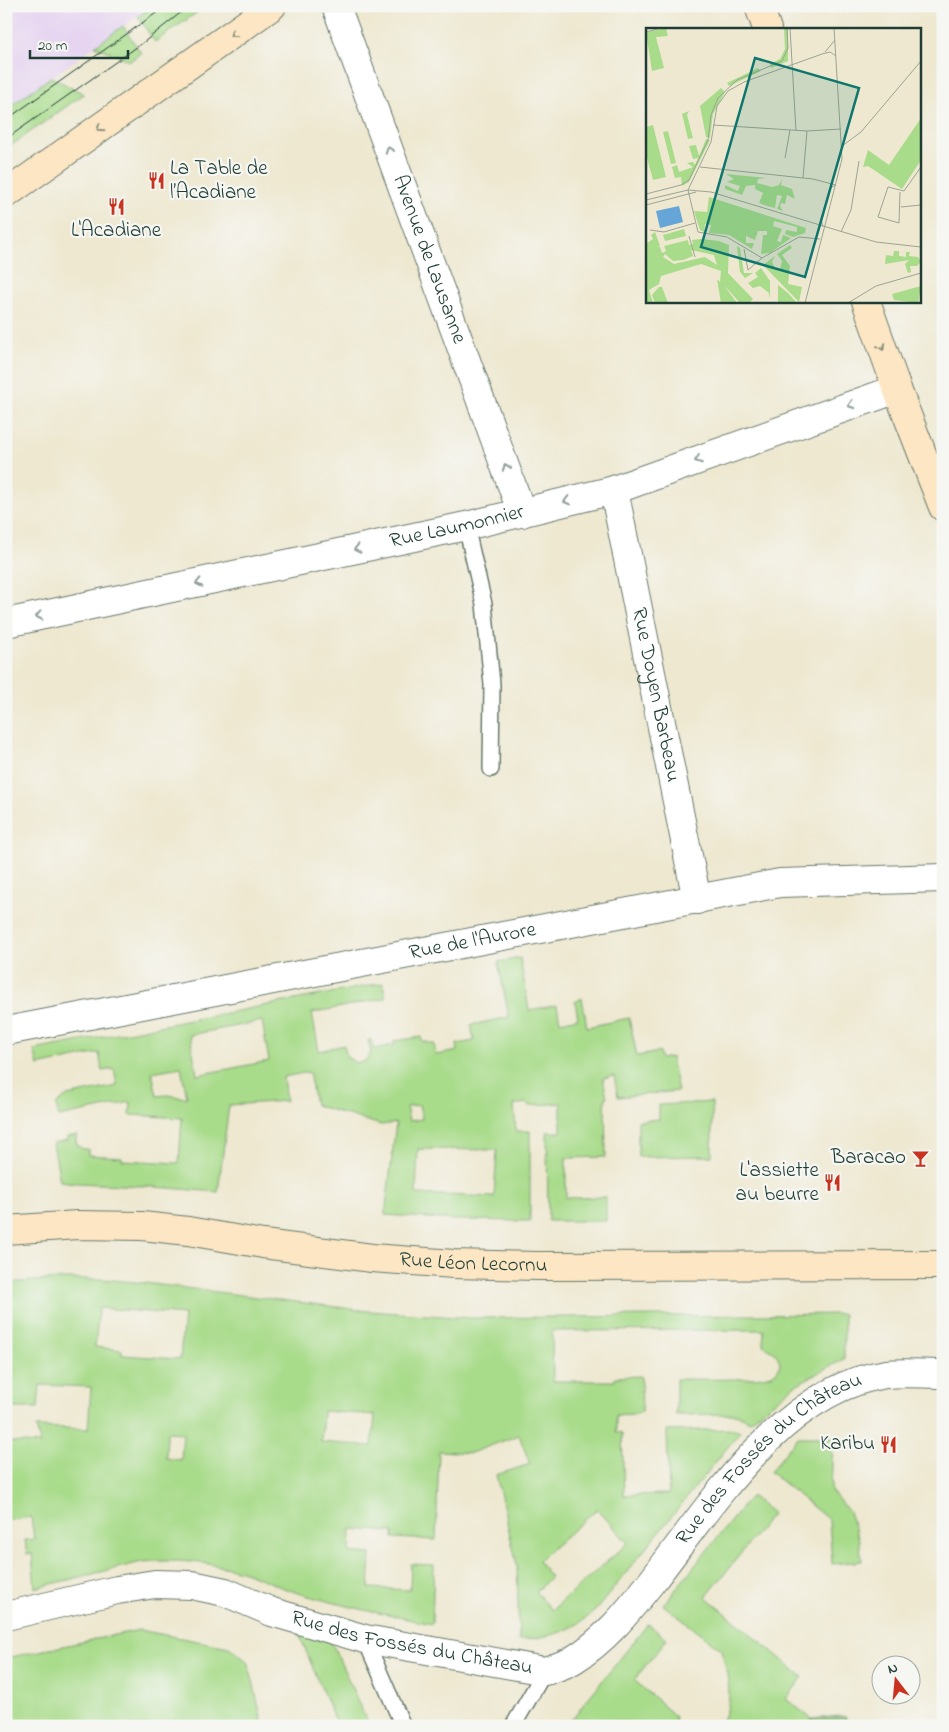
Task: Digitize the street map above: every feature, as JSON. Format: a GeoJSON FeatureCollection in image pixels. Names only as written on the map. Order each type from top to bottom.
{"type":"FeatureCollection","features":[{"type":"Feature","properties":{"kind":"main road"},"geometry":{"type":"LineString","coordinates":[[6,194],[272,6]]}},
{"type":"Feature","properties":{"kind":"main road"},"geometry":{"type":"LineString","coordinates":[[759,6],[767,28]]}},
{"type":"Feature","properties":{"kind":"main road"},"geometry":{"type":"LineString","coordinates":[[866,302],[897,389],[943,508]]}},
{"type":"Feature","properties":{"kind":"main road","name":"Rue Léon Lecornu"},"geometry":{"type":"LineString","coordinates":[[6,1230],[77,1225],[142,1226],[188,1230],[263,1244],[372,1258],[454,1264],[538,1266],[943,1265]]}},
{"type":"Feature","properties":{"kind":"street","name":"Avenue de Lausanne"},"geometry":{"type":"LineString","coordinates":[[336,6],[522,513]]}},
{"type":"Feature","properties":{"kind":"street","name":"Rue Laumonnier"},"geometry":{"type":"LineString","coordinates":[[6,623],[466,526],[614,490],[897,389]]}},
{"type":"Feature","properties":{"kind":"street","name":"Rue Doyen Barbeau"},"geometry":{"type":"LineString","coordinates":[[614,490],[697,900]]}},
{"type":"Feature","properties":{"kind":"street","name":"Rue de l'Aurore"},"geometry":{"type":"LineString","coordinates":[[6,1032],[780,883],[943,878]]}},
{"type":"Feature","properties":{"kind":"street","name":"Rue des Fossés du Château"},"geometry":{"type":"LineString","coordinates":[[6,1616],[117,1590],[155,1584],[192,1585],[225,1592],[272,1612],[365,1639],[545,1671],[571,1661],[593,1646],[624,1616],[736,1473],[769,1438],[806,1407],[826,1394],[869,1378],[887,1374],[943,1374]]}},
{"type":"Feature","properties":{"kind":"lane"},"geometry":{"type":"LineString","coordinates":[[466,526],[484,604],[492,684],[491,769]]}},
{"type":"Feature","properties":{"kind":"lane"},"geometry":{"type":"LineString","coordinates":[[365,1639],[403,1726]]}},
{"type":"Feature","properties":{"kind":"lane"},"geometry":{"type":"LineString","coordinates":[[513,1726],[545,1671]]}},
{"type":"Feature","properties":{"kind":"shaded area"},"geometry":{"type":"Polygon","coordinates":[[[6,6],[152,6],[6,109],[6,6]]]}},
{"type":"Feature","properties":{"kind":"green space"},"geometry":{"type":"Polygon","coordinates":[[[152,6],[206,6],[155,42],[138,17],[152,6]]]}},
{"type":"Feature","properties":{"kind":"green space"},"geometry":{"type":"Polygon","coordinates":[[[123,26],[141,53],[130,61],[95,46],[123,26]]]}},
{"type":"Feature","properties":{"kind":"green space"},"geometry":{"type":"Polygon","coordinates":[[[51,77],[84,94],[6,149],[6,109],[51,77]]]}},
{"type":"Feature","properties":{"kind":"green space"},"geometry":{"type":"Polygon","coordinates":[[[520,958],[529,1010],[557,1005],[560,1022],[578,1018],[575,1002],[582,998],[587,1027],[629,1018],[637,1056],[659,1052],[661,1059],[671,1057],[678,1091],[618,1097],[614,1076],[603,1078],[607,1098],[605,1099],[606,1157],[566,1158],[566,1198],[606,1197],[606,1221],[548,1221],[547,1132],[561,1132],[561,1103],[530,1106],[525,1103],[514,1105],[516,1131],[530,1131],[530,1221],[454,1220],[385,1215],[396,1123],[381,1125],[315,1105],[309,1072],[283,1077],[286,1101],[229,1105],[218,1192],[60,1181],[53,1143],[67,1140],[67,1137],[77,1135],[77,1144],[88,1149],[88,1155],[122,1157],[122,1160],[179,1163],[182,1118],[130,1115],[131,1102],[59,1117],[56,1105],[67,1096],[117,1086],[114,1069],[102,1071],[99,1053],[38,1066],[34,1050],[383,983],[386,998],[312,1013],[319,1051],[344,1045],[347,1057],[356,1063],[365,1061],[371,1053],[368,1040],[371,1040],[374,1049],[394,1045],[394,1041],[421,1037],[422,1041],[434,1044],[436,1055],[458,1051],[457,1044],[474,1041],[471,1025],[509,1017],[498,962],[520,958]],[[262,1021],[190,1035],[197,1075],[269,1061],[262,1021]],[[181,1067],[152,1072],[157,1096],[168,1095],[187,1098],[181,1067]],[[419,1105],[406,1107],[409,1121],[422,1119],[419,1105]],[[418,1149],[416,1194],[494,1197],[497,1150],[418,1149]]]}},
{"type":"Feature","properties":{"kind":"green space"},"geometry":{"type":"Polygon","coordinates":[[[712,1102],[712,1156],[638,1157],[638,1121],[659,1119],[659,1105],[712,1102]]]}},
{"type":"Feature","properties":{"kind":"green space"},"geometry":{"type":"Polygon","coordinates":[[[61,1279],[102,1279],[369,1311],[471,1318],[844,1314],[844,1359],[794,1386],[750,1421],[736,1414],[676,1415],[676,1379],[755,1378],[773,1374],[780,1362],[772,1350],[763,1345],[764,1330],[552,1331],[553,1381],[615,1381],[615,1377],[641,1376],[642,1411],[637,1414],[616,1415],[616,1432],[622,1433],[624,1495],[669,1494],[667,1431],[733,1429],[740,1432],[596,1610],[578,1624],[560,1632],[519,1640],[517,1565],[496,1475],[530,1464],[519,1435],[471,1453],[439,1451],[436,1540],[393,1538],[393,1532],[351,1529],[350,1552],[371,1554],[369,1588],[410,1590],[411,1564],[434,1565],[432,1624],[331,1602],[291,1591],[241,1571],[217,1565],[192,1562],[142,1562],[35,1588],[32,1553],[27,1554],[25,1540],[34,1539],[31,1517],[6,1521],[6,1283],[61,1279]],[[99,1308],[95,1347],[122,1350],[122,1355],[180,1359],[184,1315],[99,1308]],[[40,1385],[38,1408],[11,1408],[10,1442],[40,1444],[36,1427],[88,1429],[91,1387],[40,1385]],[[323,1411],[321,1442],[372,1446],[375,1415],[323,1411]],[[167,1432],[166,1458],[181,1460],[183,1433],[167,1432]],[[597,1509],[538,1561],[551,1577],[536,1592],[552,1610],[628,1543],[597,1509]]]}},
{"type":"Feature","properties":{"kind":"green space"},"geometry":{"type":"Polygon","coordinates":[[[798,1437],[833,1437],[831,1491],[849,1512],[859,1540],[862,1561],[832,1564],[829,1520],[770,1472],[798,1437]]]}},
{"type":"Feature","properties":{"kind":"green space"},"geometry":{"type":"Polygon","coordinates":[[[751,1496],[773,1513],[706,1597],[803,1677],[786,1699],[812,1719],[813,1726],[719,1726],[724,1717],[729,1699],[728,1679],[722,1650],[663,1605],[751,1496]]]}},
{"type":"Feature","properties":{"kind":"green space"},"geometry":{"type":"Polygon","coordinates":[[[648,1624],[667,1639],[634,1680],[674,1715],[676,1726],[566,1726],[648,1624]]]}},
{"type":"Feature","properties":{"kind":"green space"},"geometry":{"type":"Polygon","coordinates":[[[139,1630],[229,1647],[247,1661],[263,1726],[6,1726],[6,1658],[139,1630]]]}},
{"type":"Feature","properties":{"kind":"green space"},"geometry":{"type":"Polygon","coordinates":[[[299,1634],[331,1641],[369,1726],[337,1726],[299,1634]]]}},
{"type":"Feature","properties":{"kind":"green space"},"geometry":{"type":"Polygon","coordinates":[[[846,1717],[847,1726],[813,1726],[812,1719],[846,1717]]]}},
{"type":"Feature","properties":{"kind":"tram line"},"geometry":{"type":"LineString","coordinates":[[6,120],[166,6]]}},
{"type":"Feature","properties":{"kind":"tram line"},"geometry":{"type":"LineString","coordinates":[[6,139],[144,42],[189,6]]}},
{"type":"Feature","properties":{"kind":"place","name":"La Table de l’Acadiane"},"geometry":{"type":"Point","coordinates":[156,181]}},
{"type":"Feature","properties":{"kind":"place","name":"L'Acadiane"},"geometry":{"type":"Point","coordinates":[116,206]}},
{"type":"Feature","properties":{"kind":"place","name":"Baracao"},"geometry":{"type":"Point","coordinates":[920,1158]}},
{"type":"Feature","properties":{"kind":"place","name":"L'assiette au beurre"},"geometry":{"type":"Point","coordinates":[833,1183]}},
{"type":"Feature","properties":{"kind":"place","name":"Karibu"},"geometry":{"type":"Point","coordinates":[889,1444]}}]}
